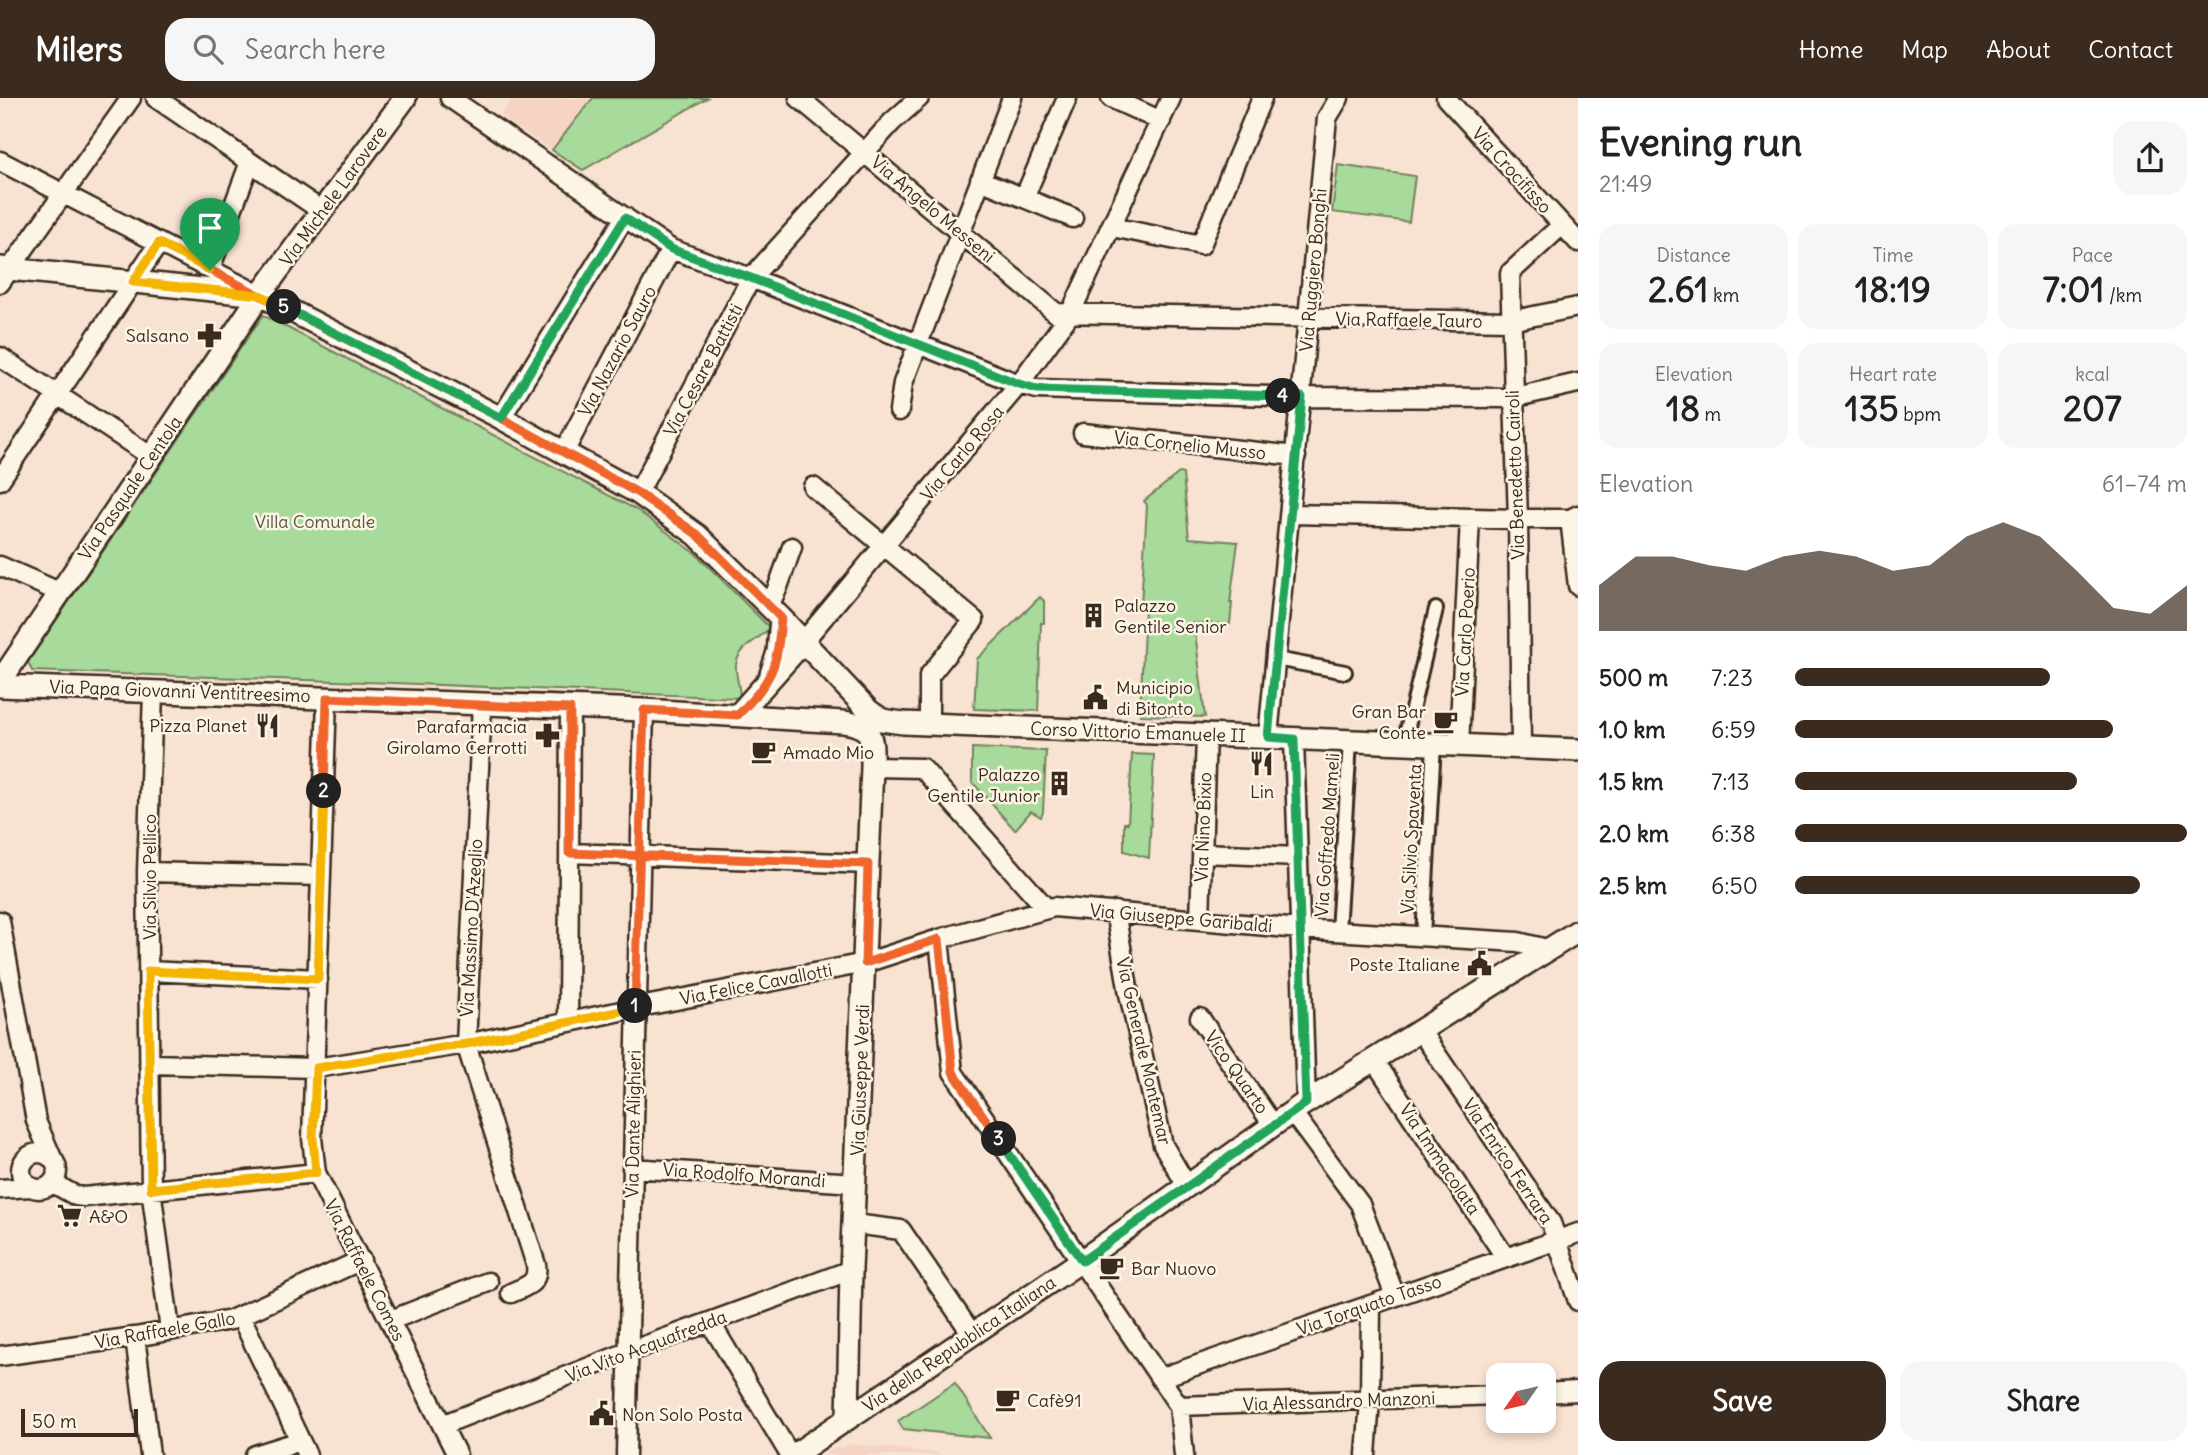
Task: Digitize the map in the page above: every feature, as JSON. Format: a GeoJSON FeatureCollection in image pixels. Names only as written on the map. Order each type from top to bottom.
{"type":"FeatureCollection","features":[{"type":"Feature","properties":{"kind":"street"},"geometry":{"type":"LineString","coordinates":[[3,273],[131,98]]}},
{"type":"Feature","properties":{"kind":"street"},"geometry":{"type":"LineString","coordinates":[[156,98],[322,211]]}},
{"type":"Feature","properties":{"kind":"street","name":"Via Michele Larovere"},"geometry":{"type":"LineString","coordinates":[[260,295],[405,98]]}},
{"type":"Feature","properties":{"kind":"street"},"geometry":{"type":"LineString","coordinates":[[450,98],[671,249],[1037,389],[1302,397],[1512,398],[1578,383]]}},
{"type":"Feature","properties":{"kind":"street","name":"Via Angelo Messeni"},"geometry":{"type":"LineString","coordinates":[[799,98],[1056,313],[1070,314]]}},
{"type":"Feature","properties":{"kind":"street","name":"Via Cesare Battisti"},"geometry":{"type":"LineString","coordinates":[[638,493],[751,278],[892,121],[919,98]]}},
{"type":"Feature","properties":{"kind":"street"},"geometry":{"type":"LineString","coordinates":[[899,411],[903,383],[917,344],[1012,98]]}},
{"type":"Feature","properties":{"kind":"street"},"geometry":{"type":"LineString","coordinates":[[1024,198],[1066,98]]}},
{"type":"Feature","properties":{"kind":"street"},"geometry":{"type":"LineString","coordinates":[[1111,98],[1161,121]]}},
{"type":"Feature","properties":{"kind":"street","name":"Via Carlo Rosa"},"geometry":{"type":"LineString","coordinates":[[803,642],[1019,384],[1070,314],[1171,98]]}},
{"type":"Feature","properties":{"kind":"street"},"geometry":{"type":"LineString","coordinates":[[1112,227],[1201,245],[1262,98]]}},
{"type":"Feature","properties":{"kind":"street","name":"Via Ruggiero Bonghi"},"geometry":{"type":"LineString","coordinates":[[1268,737],[1327,118],[1339,98]]}},
{"type":"Feature","properties":{"kind":"street","name":"Via Crocifisso"},"geometry":{"type":"LineString","coordinates":[[1446,98],[1578,243]]}},
{"type":"Feature","properties":{"kind":"street"},"geometry":{"type":"LineString","coordinates":[[0,161],[501,418],[638,493],[698,535],[803,642],[738,715]]}},
{"type":"Feature","properties":{"kind":"street"},"geometry":{"type":"LineString","coordinates":[[210,270],[250,162]]}},
{"type":"Feature","properties":{"kind":"street"},"geometry":{"type":"LineString","coordinates":[[980,180],[1073,218]]}},
{"type":"Feature","properties":{"kind":"street"},"geometry":{"type":"LineString","coordinates":[[501,418],[625,218]]}},
{"type":"Feature","properties":{"kind":"street","name":"Via Benedetto Cairoli"},"geometry":{"type":"LineString","coordinates":[[1521,747],[1518,519],[1510,273],[1562,225]]}},
{"type":"Feature","properties":{"kind":"street"},"geometry":{"type":"LineString","coordinates":[[0,480],[159,243]]}},
{"type":"Feature","properties":{"kind":"street","name":"Via Nazario Sauro"},"geometry":{"type":"LineString","coordinates":[[564,452],[671,249]]}},
{"type":"Feature","properties":{"kind":"street"},"geometry":{"type":"LineString","coordinates":[[3,273],[133,282],[260,295]]}},
{"type":"Feature","properties":{"kind":"street","name":"Via Pasquale Centola"},"geometry":{"type":"LineString","coordinates":[[0,684],[260,295]]}},
{"type":"Feature","properties":{"kind":"street","name":"Via Raffaele Tauro"},"geometry":{"type":"LineString","coordinates":[[1070,314],[1510,321],[1578,307]]}},
{"type":"Feature","properties":{"kind":"street"},"geometry":{"type":"LineString","coordinates":[[0,356],[152,457]]}},
{"type":"Feature","properties":{"kind":"street","name":"Via Cornelio Musso"},"geometry":{"type":"LineString","coordinates":[[1083,433],[1296,456]]}},
{"type":"Feature","properties":{"kind":"street"},"geometry":{"type":"LineString","coordinates":[[813,486],[974,620],[929,676],[929,724],[892,734],[872,755],[922,768],[1046,908]]}},
{"type":"Feature","properties":{"kind":"street"},"geometry":{"type":"LineString","coordinates":[[1291,514],[1518,519],[1574,517],[1578,586]]}},
{"type":"Feature","properties":{"kind":"street","name":"Via Carlo Poerio"},"geometry":{"type":"LineString","coordinates":[[1459,745],[1470,518]]}},
{"type":"Feature","properties":{"kind":"street"},"geometry":{"type":"LineString","coordinates":[[769,679],[778,652],[775,612],[778,587],[792,547]]}},
{"type":"Feature","properties":{"kind":"street"},"geometry":{"type":"LineString","coordinates":[[0,566],[59,592]]}},
{"type":"Feature","properties":{"kind":"street"},"geometry":{"type":"LineString","coordinates":[[1404,743],[1436,609]]}},
{"type":"Feature","properties":{"kind":"street","name":"Corso Vittorio Emanuele II"},"geometry":{"type":"LineString","coordinates":[[803,642],[869,711],[882,720],[1578,750]]}},
{"type":"Feature","properties":{"kind":"street"},"geometry":{"type":"LineString","coordinates":[[1276,659],[1345,672]]}},
{"type":"Feature","properties":{"kind":"street","name":"Via Papa Giovanni Ventitreesimo"},"geometry":{"type":"LineString","coordinates":[[0,684],[644,710],[854,723],[866,729],[872,755]]}},
{"type":"Feature","properties":{"kind":"street","name":"Via Silvio Pellico"},"geometry":{"type":"LineString","coordinates":[[153,692],[147,872],[151,1189],[170,1330]]}},
{"type":"Feature","properties":{"kind":"street","name":"Via Raffaele Comes"},"geometry":{"type":"LineString","coordinates":[[327,698],[313,1138],[316,1173],[457,1455]]}},
{"type":"Feature","properties":{"kind":"street","name":"Via Massimo D'Azeglio"},"geometry":{"type":"LineString","coordinates":[[482,705],[466,1044],[537,1265],[533,1283],[511,1293]]}},
{"type":"Feature","properties":{"kind":"street"},"geometry":{"type":"LineString","coordinates":[[568,1022],[570,709]]}},
{"type":"Feature","properties":{"kind":"street","name":"Via Dante Alighieri"},"geometry":{"type":"LineString","coordinates":[[626,1455],[644,710]]}},
{"type":"Feature","properties":{"kind":"street","name":"Via Nino Bixio"},"geometry":{"type":"LineString","coordinates":[[1200,920],[1206,735]]}},
{"type":"Feature","properties":{"kind":"street"},"geometry":{"type":"LineString","coordinates":[[1294,739],[1300,929],[1299,1108],[1360,1204],[1395,1296]]}},
{"type":"Feature","properties":{"kind":"street","name":"Via Goffredo Mameli"},"geometry":{"type":"LineString","coordinates":[[1338,931],[1350,742]]}},
{"type":"Feature","properties":{"kind":"street","name":"Via Silvio Spaventa"},"geometry":{"type":"LineString","coordinates":[[1423,936],[1434,744]]}},
{"type":"Feature","properties":{"kind":"street","name":"Via Giuseppe Verdi"},"geometry":{"type":"LineString","coordinates":[[848,1418],[850,1270],[872,755]]}},
{"type":"Feature","properties":{"kind":"street"},"geometry":{"type":"LineString","coordinates":[[569,853],[868,864]]}},
{"type":"Feature","properties":{"kind":"street"},"geometry":{"type":"LineString","coordinates":[[1202,853],[1298,857]]}},
{"type":"Feature","properties":{"kind":"street"},"geometry":{"type":"LineString","coordinates":[[147,872],[321,876]]}},
{"type":"Feature","properties":{"kind":"street","name":"Via Giuseppe Garibaldi"},"geometry":{"type":"LineString","coordinates":[[865,963],[1046,908],[1115,911],[1300,929],[1518,942],[1547,949]]}},
{"type":"Feature","properties":{"kind":"street","name":"Via Generale Montemar"},"geometry":{"type":"LineString","coordinates":[[1115,911],[1129,994],[1163,1145],[1187,1186]]}},
{"type":"Feature","properties":{"kind":"street"},"geometry":{"type":"LineString","coordinates":[[0,922],[5,972],[36,1121],[57,1168],[52,1183],[43,1188],[0,1189]]}},
{"type":"Feature","properties":{"kind":"street","name":"Via della Repubblica Italiana"},"geometry":{"type":"LineString","coordinates":[[792,1455],[1082,1261],[1273,1125],[1578,931]]}},
{"type":"Feature","properties":{"kind":"street"},"geometry":{"type":"LineString","coordinates":[[939,939],[953,1072],[1179,1406],[1184,1455]]}},
{"type":"Feature","properties":{"kind":"street","name":"Via Felice Cavallotti"},"geometry":{"type":"LineString","coordinates":[[149,1064],[316,1068],[466,1044],[865,963]]}},
{"type":"Feature","properties":{"kind":"street"},"geometry":{"type":"LineString","coordinates":[[148,971],[318,979]]}},
{"type":"Feature","properties":{"kind":"street","name":"Vico Quarto"},"geometry":{"type":"LineString","coordinates":[[1200,1018],[1273,1125]]}},
{"type":"Feature","properties":{"kind":"street","name":"Via Enrico Ferrara"},"geometry":{"type":"LineString","coordinates":[[1420,1030],[1546,1215],[1558,1239],[1578,1301]]}},
{"type":"Feature","properties":{"kind":"street","name":"Via Immacolata"},"geometry":{"type":"LineString","coordinates":[[1374,1060],[1506,1258]]}},
{"type":"Feature","properties":{"kind":"street"},"geometry":{"type":"LineString","coordinates":[[32,1187],[23,1179],[25,1160],[36,1121]]}},
{"type":"Feature","properties":{"kind":"street"},"geometry":{"type":"LineString","coordinates":[[0,1182],[31,1155],[42,1153],[52,1158]]}},
{"type":"Feature","properties":{"kind":"street","name":"Via Rodolfo Morandi"},"geometry":{"type":"LineString","coordinates":[[632,1168],[855,1182]]}},
{"type":"Feature","properties":{"kind":"street"},"geometry":{"type":"LineString","coordinates":[[52,1183],[76,1196],[84,1197],[316,1173]]}},
{"type":"Feature","properties":{"kind":"street"},"geometry":{"type":"LineString","coordinates":[[854,1224],[901,1230],[972,1334]]}},
{"type":"Feature","properties":{"kind":"street","name":"Via Torquato Tasso"},"geometry":{"type":"LineString","coordinates":[[1160,1378],[1578,1233]]}},
{"type":"Feature","properties":{"kind":"street","name":"Via Raffaele Gallo"},"geometry":{"type":"LineString","coordinates":[[0,1356],[135,1337],[241,1317],[361,1260]]}},
{"type":"Feature","properties":{"kind":"street","name":"Via Vito Acquafredda"},"geometry":{"type":"LineString","coordinates":[[442,1425],[628,1352],[850,1270]]}},
{"type":"Feature","properties":{"kind":"street"},"geometry":{"type":"LineString","coordinates":[[391,1320],[488,1282]]}},
{"type":"Feature","properties":{"kind":"street"},"geometry":{"type":"LineString","coordinates":[[1366,1455],[1370,1400],[1371,1305]]}},
{"type":"Feature","properties":{"kind":"street"},"geometry":{"type":"LineString","coordinates":[[241,1317],[303,1448],[255,1455]]}},
{"type":"Feature","properties":{"kind":"street"},"geometry":{"type":"LineString","coordinates":[[710,1322],[792,1455]]}},
{"type":"Feature","properties":{"kind":"street"},"geometry":{"type":"LineString","coordinates":[[135,1337],[150,1455]]}},
{"type":"Feature","properties":{"kind":"street"},"geometry":{"type":"LineString","coordinates":[[1556,1392],[1578,1391]]}},
{"type":"Feature","properties":{"kind":"street","name":"Via Alessandro Manzoni"},"geometry":{"type":"LineString","coordinates":[[1179,1406],[1486,1395]]}},
{"type":"Feature","properties":{"kind":"shaded area"},"geometry":{"type":"Polygon","coordinates":[[[513,98],[593,98],[552,150],[500,116],[513,98]]]}},
{"type":"Feature","properties":{"kind":"shaded area"},"geometry":{"type":"Polygon","coordinates":[[[852,1444],[940,1455],[824,1455],[833,1449],[852,1444]]]}},
{"type":"Feature","properties":{"kind":"green space"},"geometry":{"type":"Polygon","coordinates":[[[593,98],[707,98],[583,170],[552,150],[593,98]]]}},
{"type":"Feature","properties":{"kind":"green space"},"geometry":{"type":"Polygon","coordinates":[[[1338,165],[1415,176],[1409,222],[1332,212],[1338,165]]]}},
{"type":"Feature","properties":{"kind":"green space","name":"Villa Comunale"},"geometry":{"type":"Polygon","coordinates":[[[263,315],[637,510],[695,553],[770,628],[742,651],[736,663],[740,698],[32,671],[28,662],[263,315]]]}},
{"type":"Feature","properties":{"kind":"green space"},"geometry":{"type":"Polygon","coordinates":[[[1179,473],[1183,474],[1189,538],[1238,542],[1230,624],[1194,623],[1205,717],[1140,715],[1145,606],[1141,605],[1147,505],[1144,501],[1179,473]]]}},
{"type":"Feature","properties":{"kind":"green space"},"geometry":{"type":"Polygon","coordinates":[[[1040,597],[1044,601],[1044,623],[1041,623],[1038,711],[974,709],[977,659],[1040,597]]]}},
{"type":"Feature","properties":{"kind":"green space"},"geometry":{"type":"Polygon","coordinates":[[[972,748],[1046,751],[1041,817],[1031,811],[1015,830],[972,782],[972,748]]]}},
{"type":"Feature","properties":{"kind":"green space"},"geometry":{"type":"Polygon","coordinates":[[[1132,754],[1154,755],[1149,858],[1124,851],[1124,823],[1128,823],[1132,754]]]}},
{"type":"Feature","properties":{"kind":"green space"},"geometry":{"type":"Polygon","coordinates":[[[955,1383],[990,1438],[903,1429],[898,1421],[955,1383]]]}},
{"type":"Feature","properties":{"kind":"place","name":"Salsano"},"geometry":{"type":"Point","coordinates":[209,335]}},
{"type":"Feature","properties":{"kind":"place","name":"Palazzo Gentile Senior"},"geometry":{"type":"Point","coordinates":[1094,615]}},
{"type":"Feature","properties":{"kind":"place","name":"Municipio di Bitonto"},"geometry":{"type":"Point","coordinates":[1096,697]}},
{"type":"Feature","properties":{"kind":"place","name":"Gran Bar Conte"},"geometry":{"type":"Point","coordinates":[1446,721]}},
{"type":"Feature","properties":{"kind":"place","name":"Pizza Planet"},"geometry":{"type":"Point","coordinates":[267,725]}},
{"type":"Feature","properties":{"kind":"place","name":"Parafarmacia Girolamo Cerrotti"},"geometry":{"type":"Point","coordinates":[547,736]}},
{"type":"Feature","properties":{"kind":"place","name":"Amado Mio"},"geometry":{"type":"Point","coordinates":[763,752]}},
{"type":"Feature","properties":{"kind":"place","name":"Lin"},"geometry":{"type":"Point","coordinates":[1262,764]}},
{"type":"Feature","properties":{"kind":"place","name":"Palazzo Gentile Junior"},"geometry":{"type":"Point","coordinates":[1060,784]}},
{"type":"Feature","properties":{"kind":"place","name":"Poste Italiane"},"geometry":{"type":"Point","coordinates":[1480,964]}},
{"type":"Feature","properties":{"kind":"place","name":"A&O"},"geometry":{"type":"Point","coordinates":[69,1216]}},
{"type":"Feature","properties":{"kind":"place","name":"Bar Nuovo"},"geometry":{"type":"Point","coordinates":[1111,1268]}},
{"type":"Feature","properties":{"kind":"place","name":"Cafè91"},"geometry":{"type":"Point","coordinates":[1007,1400]}},
{"type":"Feature","properties":{"kind":"place","name":"Non Solo Posta"},"geometry":{"type":"Point","coordinates":[602,1414]}},
{"type":"Feature","properties":{"kind":"route"},"geometry":{"type":"LineString","coordinates":[[210,270],[159,243],[133,282],[260,295],[501,418],[625,218],[671,249],[1037,389],[1302,397],[1268,737],[1294,739],[1306,1103],[1082,1261],[953,1072],[939,939],[865,963],[868,864],[640,856],[569,853],[570,709],[327,698],[318,979],[148,971],[151,1189],[316,1173],[313,1138],[316,1068],[466,1044],[635,1008],[640,856],[644,710],[738,715],[769,679],[778,652],[781,618],[698,535],[638,493],[501,418],[446,390],[260,295],[210,270]]}}]}
